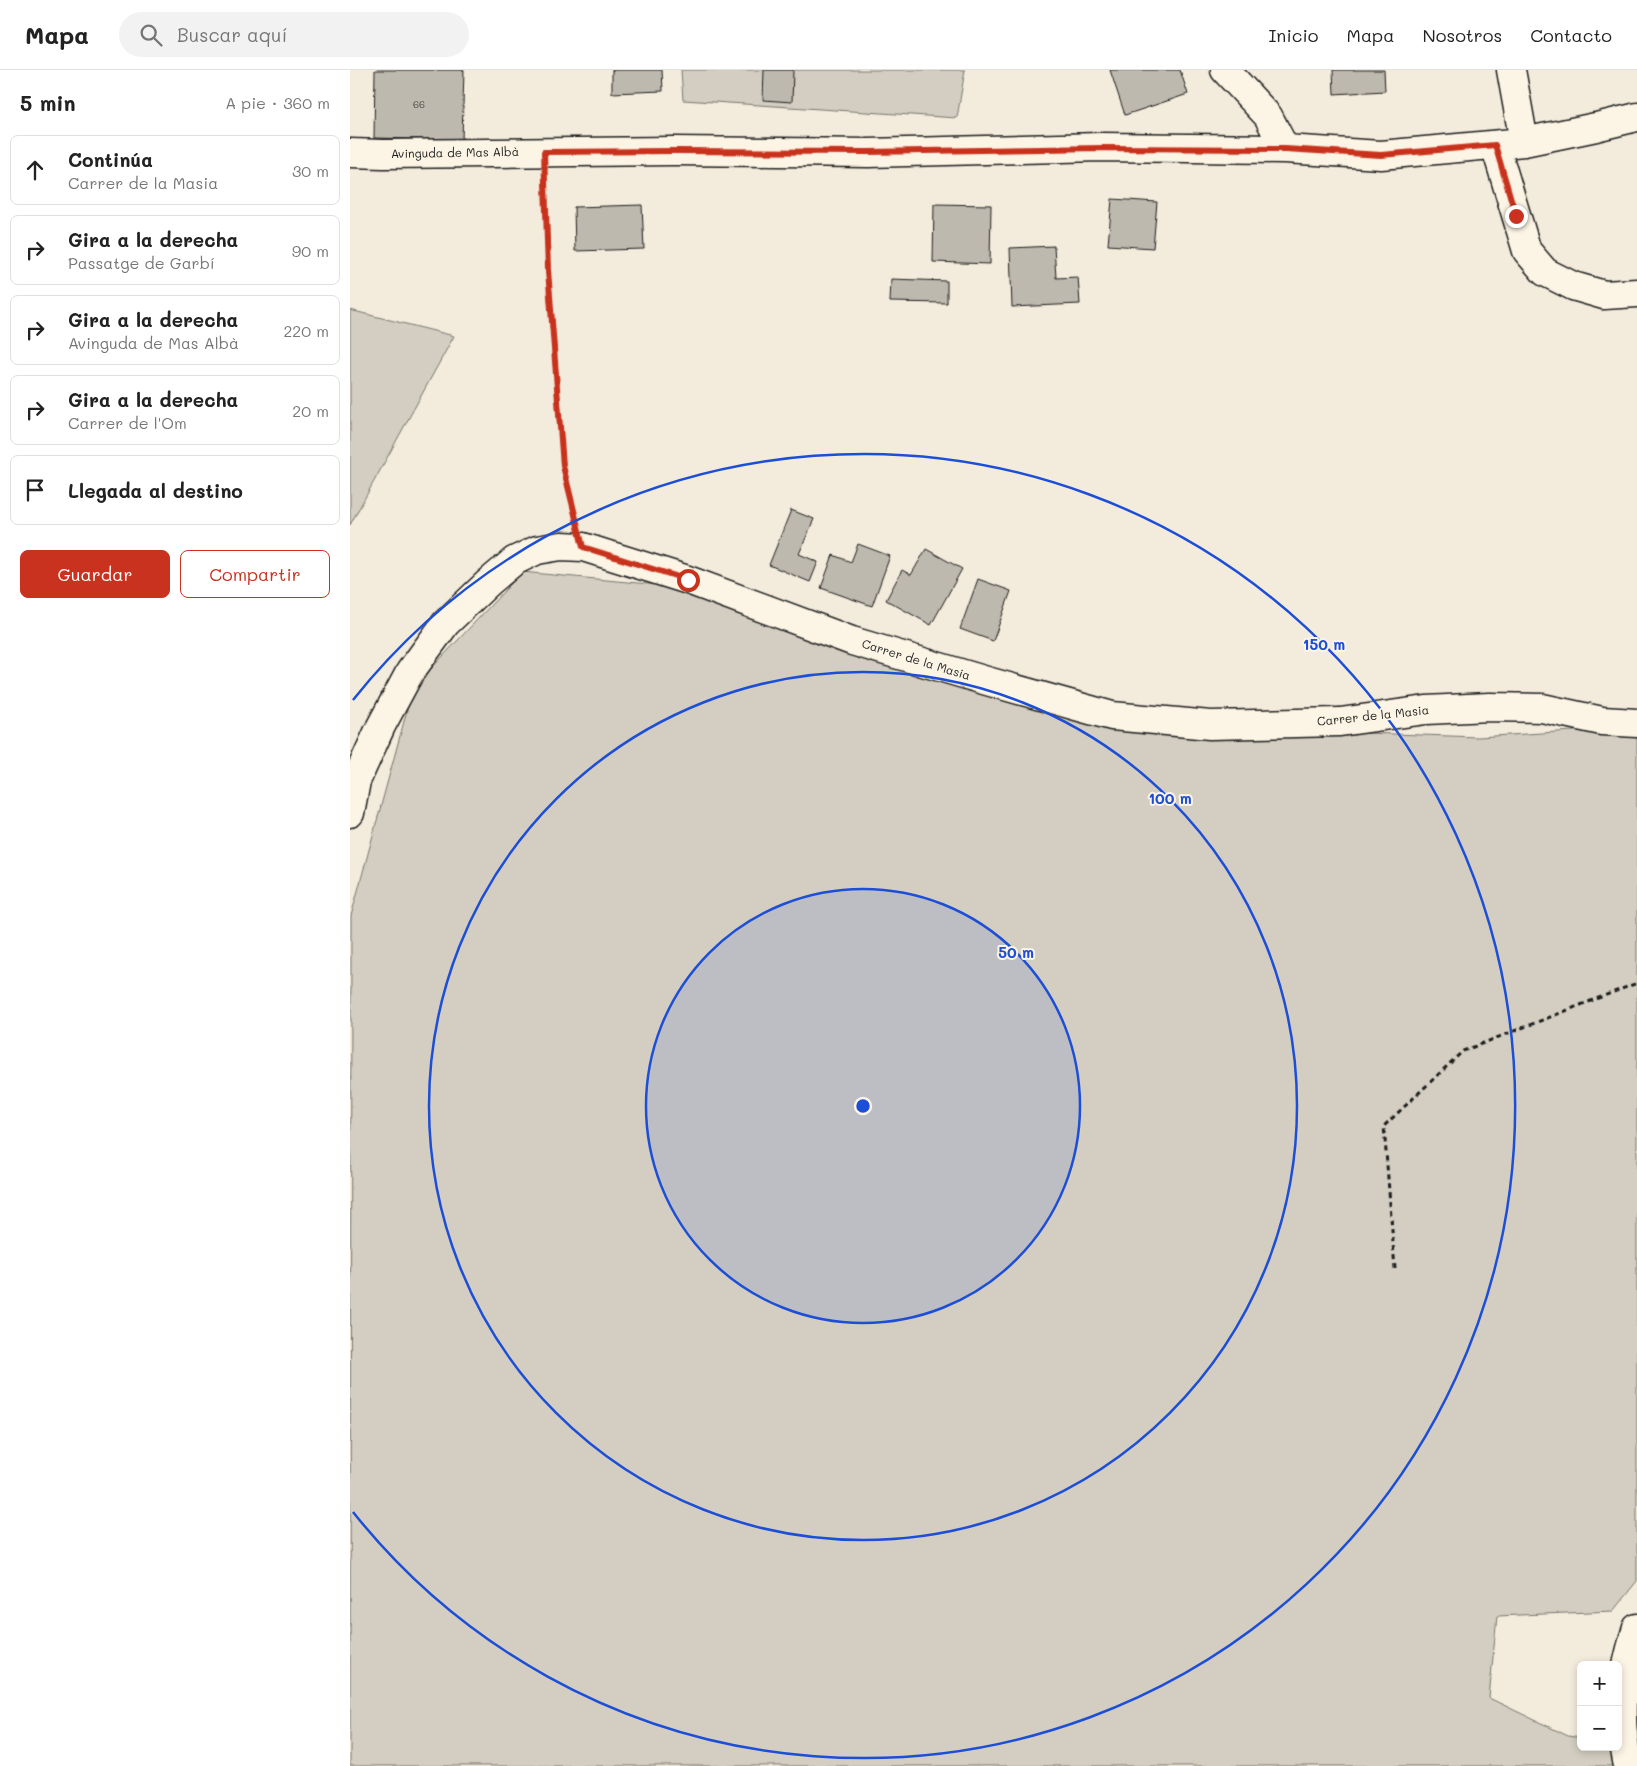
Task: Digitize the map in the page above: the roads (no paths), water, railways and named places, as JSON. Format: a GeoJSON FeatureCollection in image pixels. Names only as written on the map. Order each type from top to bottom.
{"type":"FeatureCollection","features":[{"type":"Feature","properties":{"kind":"street"},"geometry":{"type":"LineString","coordinates":[[1224,70],[1268,116],[1285,149]]}},
{"type":"Feature","properties":{"kind":"street"},"geometry":{"type":"LineString","coordinates":[[1511,70],[1524,142]]}},
{"type":"Feature","properties":{"kind":"street","name":"Avinguda de Mas Albà"},"geometry":{"type":"LineString","coordinates":[[350,153],[868,152],[1101,148],[1285,149],[1381,155],[1524,142],[1637,117]]}},
{"type":"Feature","properties":{"kind":"street"},"geometry":{"type":"LineString","coordinates":[[1495,145],[1527,251],[1546,272],[1573,286],[1604,295],[1637,293]]}},
{"type":"Feature","properties":{"kind":"street","name":"Carrer de la Masia"},"geometry":{"type":"LineString","coordinates":[[350,813],[356,781],[381,726],[410,672],[446,623],[514,561],[537,550],[560,546],[583,547],[688,580],[852,641],[1112,716],[1210,725],[1340,722],[1426,710],[1490,707],[1542,708],[1602,721],[1637,723]]}},
{"type":"Feature","properties":{"kind":"street"},"geometry":{"type":"LineString","coordinates":[[1628,1766],[1622,1738],[1621,1701],[1627,1658],[1637,1628]]}}]}
